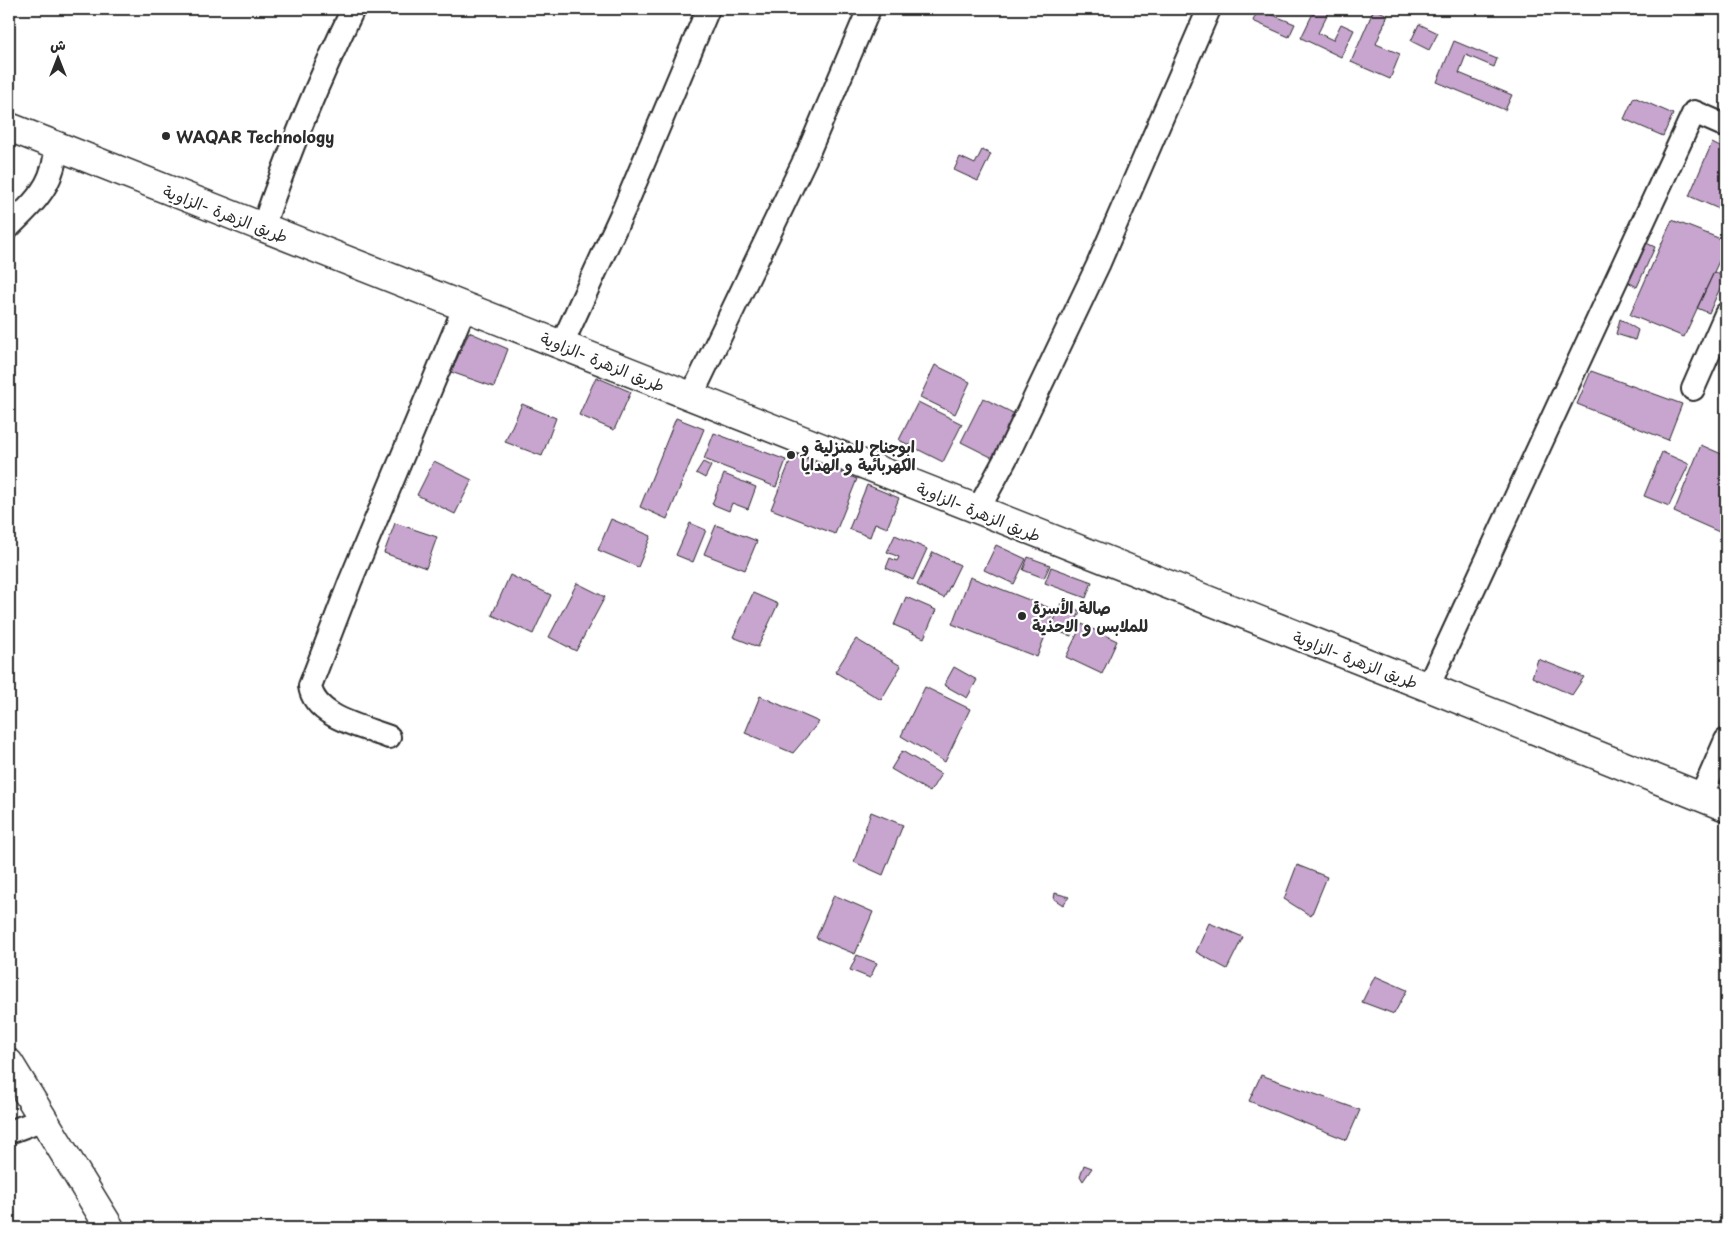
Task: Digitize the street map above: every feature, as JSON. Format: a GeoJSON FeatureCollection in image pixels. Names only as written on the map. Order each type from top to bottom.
{"type":"FeatureCollection","features":[{"type":"Feature","properties":{"kind":"main road","name":"طريق الزهرة -الزاوية"},"geometry":{"type":"LineString","coordinates":[[9,128],[562,344],[691,397],[1428,687],[1726,808]]}},
{"type":"Feature","properties":{"kind":"main road"},"geometry":{"type":"LineString","coordinates":[[9,1063],[110,1228]]}},
{"type":"Feature","properties":{"kind":"street"},"geometry":{"type":"LineString","coordinates":[[262,227],[288,152],[324,69],[353,9]]}},
{"type":"Feature","properties":{"kind":"street"},"geometry":{"type":"LineString","coordinates":[[562,344],[624,209],[708,9]]}},
{"type":"Feature","properties":{"kind":"street"},"geometry":{"type":"LineString","coordinates":[[691,397],[804,162],[868,9]]}},
{"type":"Feature","properties":{"kind":"street"},"geometry":{"type":"LineString","coordinates":[[978,510],[1006,458],[1098,265],[1209,9]]}},
{"type":"Feature","properties":{"kind":"street"},"geometry":{"type":"LineString","coordinates":[[1428,687],[1694,112],[1726,126]]}},
{"type":"Feature","properties":{"kind":"street"},"geometry":{"type":"LineString","coordinates":[[9,227],[36,200],[52,171],[56,146]]}},
{"type":"Feature","properties":{"kind":"street"},"geometry":{"type":"LineString","coordinates":[[389,738],[327,713],[315,702],[310,686],[350,582],[465,306]]}},
{"type":"Feature","properties":{"kind":"street"},"geometry":{"type":"LineString","coordinates":[[1693,388],[1726,314]]}},
{"type":"Feature","properties":{"kind":"street"},"geometry":{"type":"LineString","coordinates":[[1701,797],[1726,740]]}},
{"type":"Feature","properties":{"kind":"street"},"geometry":{"type":"LineString","coordinates":[[9,1132],[44,1119]]}},
{"type":"Feature","properties":{"kind":"building"},"geometry":{"type":"Polygon","coordinates":[[[1258,9],[1295,24],[1289,37],[1253,21],[1258,9]]]}},
{"type":"Feature","properties":{"kind":"building"},"geometry":{"type":"Polygon","coordinates":[[[1315,9],[1330,9],[1318,33],[1333,40],[1341,24],[1354,30],[1341,57],[1301,38],[1315,9]]]}},
{"type":"Feature","properties":{"kind":"building"},"geometry":{"type":"Polygon","coordinates":[[[1374,9],[1388,15],[1376,44],[1400,54],[1390,79],[1351,62],[1374,9]]]}},
{"type":"Feature","properties":{"kind":"building"},"geometry":{"type":"Polygon","coordinates":[[[1419,24],[1438,33],[1429,50],[1411,41],[1419,24]]]}},
{"type":"Feature","properties":{"kind":"building"},"geometry":{"type":"Polygon","coordinates":[[[1454,41],[1497,59],[1494,67],[1466,55],[1459,73],[1512,95],[1505,110],[1437,82],[1454,41]]]}},
{"type":"Feature","properties":{"kind":"building"},"geometry":{"type":"Polygon","coordinates":[[[1634,97],[1673,114],[1663,136],[1624,119],[1634,97]]]}},
{"type":"Feature","properties":{"kind":"building"},"geometry":{"type":"Polygon","coordinates":[[[1712,143],[1726,150],[1726,212],[1689,196],[1712,143]]]}},
{"type":"Feature","properties":{"kind":"building"},"geometry":{"type":"Polygon","coordinates":[[[982,150],[991,154],[978,181],[954,170],[960,157],[975,164],[982,150]]]}},
{"type":"Feature","properties":{"kind":"building"},"geometry":{"type":"Polygon","coordinates":[[[1672,220],[1726,241],[1726,246],[1684,337],[1630,315],[1672,220]]]}},
{"type":"Feature","properties":{"kind":"building"},"geometry":{"type":"Polygon","coordinates":[[[1644,242],[1655,247],[1637,287],[1626,281],[1644,242]]]}},
{"type":"Feature","properties":{"kind":"building"},"geometry":{"type":"Polygon","coordinates":[[[1714,272],[1725,277],[1709,313],[1697,308],[1714,272]]]}},
{"type":"Feature","properties":{"kind":"building"},"geometry":{"type":"Polygon","coordinates":[[[1620,319],[1638,330],[1635,340],[1616,334],[1620,319]]]}},
{"type":"Feature","properties":{"kind":"building"},"geometry":{"type":"Polygon","coordinates":[[[469,332],[508,349],[494,387],[451,372],[469,332]]]}},
{"type":"Feature","properties":{"kind":"building"},"geometry":{"type":"Polygon","coordinates":[[[935,365],[970,382],[955,414],[920,397],[935,365]]]}},
{"type":"Feature","properties":{"kind":"building"},"geometry":{"type":"Polygon","coordinates":[[[1591,371],[1682,404],[1668,440],[1577,404],[1591,371]]]}},
{"type":"Feature","properties":{"kind":"building"},"geometry":{"type":"Polygon","coordinates":[[[596,377],[631,392],[614,430],[579,415],[596,377]]]}},
{"type":"Feature","properties":{"kind":"building"},"geometry":{"type":"Polygon","coordinates":[[[983,398],[1017,415],[995,459],[961,442],[983,398]]]}},
{"type":"Feature","properties":{"kind":"building"},"geometry":{"type":"Polygon","coordinates":[[[918,402],[962,424],[943,462],[899,440],[918,402]]]}},
{"type":"Feature","properties":{"kind":"building"},"geometry":{"type":"Polygon","coordinates":[[[522,404],[556,418],[542,456],[505,442],[522,404]]]}},
{"type":"Feature","properties":{"kind":"building"},"geometry":{"type":"Polygon","coordinates":[[[676,418],[704,429],[667,519],[640,507],[676,418]]]}},
{"type":"Feature","properties":{"kind":"building"},"geometry":{"type":"Polygon","coordinates":[[[714,433],[786,460],[776,487],[704,459],[714,433]]]}},
{"type":"Feature","properties":{"kind":"building"},"geometry":{"type":"Polygon","coordinates":[[[1701,445],[1726,456],[1726,535],[1674,512],[1701,445]]]}},
{"type":"Feature","properties":{"kind":"building"},"geometry":{"type":"Polygon","coordinates":[[[1662,452],[1689,464],[1669,506],[1644,496],[1662,452]]]}},
{"type":"Feature","properties":{"kind":"building"},"geometry":{"type":"Polygon","coordinates":[[[793,454],[857,479],[835,534],[771,509],[793,454]]]}},
{"type":"Feature","properties":{"kind":"building"},"geometry":{"type":"Polygon","coordinates":[[[434,461],[472,480],[455,514],[417,495],[434,461]]]}},
{"type":"Feature","properties":{"kind":"building"},"geometry":{"type":"Polygon","coordinates":[[[703,462],[711,466],[705,478],[696,473],[703,462]]]}},
{"type":"Feature","properties":{"kind":"building"},"geometry":{"type":"Polygon","coordinates":[[[724,474],[756,487],[748,509],[732,503],[729,511],[712,504],[724,474]]]}},
{"type":"Feature","properties":{"kind":"building"},"geometry":{"type":"Polygon","coordinates":[[[867,485],[899,498],[887,528],[875,523],[870,537],[849,529],[867,485]]]}},
{"type":"Feature","properties":{"kind":"building"},"geometry":{"type":"Polygon","coordinates":[[[611,519],[651,536],[638,567],[598,550],[611,519]]]}},
{"type":"Feature","properties":{"kind":"building"},"geometry":{"type":"Polygon","coordinates":[[[395,523],[437,537],[426,568],[384,553],[395,523]]]}},
{"type":"Feature","properties":{"kind":"building"},"geometry":{"type":"Polygon","coordinates":[[[690,523],[706,530],[693,562],[676,555],[690,523]]]}},
{"type":"Feature","properties":{"kind":"building"},"geometry":{"type":"Polygon","coordinates":[[[716,525],[757,541],[745,570],[704,554],[716,525]]]}},
{"type":"Feature","properties":{"kind":"building"},"geometry":{"type":"Polygon","coordinates":[[[895,535],[927,549],[913,580],[886,568],[890,558],[897,561],[899,557],[887,552],[895,535]]]}},
{"type":"Feature","properties":{"kind":"building"},"geometry":{"type":"Polygon","coordinates":[[[996,545],[1026,559],[1014,584],[984,570],[996,545]]]}},
{"type":"Feature","properties":{"kind":"building"},"geometry":{"type":"Polygon","coordinates":[[[933,552],[960,565],[944,598],[917,585],[933,552]]]}},
{"type":"Feature","properties":{"kind":"building"},"geometry":{"type":"Polygon","coordinates":[[[1028,557],[1050,565],[1044,578],[1023,570],[1028,557]]]}},
{"type":"Feature","properties":{"kind":"building"},"geometry":{"type":"Polygon","coordinates":[[[1051,567],[1092,582],[1086,598],[1045,583],[1051,567]]]}},
{"type":"Feature","properties":{"kind":"building"},"geometry":{"type":"Polygon","coordinates":[[[510,575],[551,595],[533,634],[492,615],[510,575]]]}},
{"type":"Feature","properties":{"kind":"building"},"geometry":{"type":"Polygon","coordinates":[[[970,577],[1055,610],[1037,657],[952,624],[970,577]]]}},
{"type":"Feature","properties":{"kind":"building"},"geometry":{"type":"Polygon","coordinates":[[[577,583],[605,597],[576,651],[549,637],[577,583]]]}},
{"type":"Feature","properties":{"kind":"building"},"geometry":{"type":"Polygon","coordinates":[[[753,593],[778,604],[758,647],[733,637],[753,593]]]}},
{"type":"Feature","properties":{"kind":"building"},"geometry":{"type":"Polygon","coordinates":[[[906,597],[936,610],[924,638],[894,625],[906,597]]]}},
{"type":"Feature","properties":{"kind":"building"},"geometry":{"type":"Polygon","coordinates":[[[1061,603],[1080,611],[1071,636],[1051,629],[1061,603]]]}},
{"type":"Feature","properties":{"kind":"building"},"geometry":{"type":"Polygon","coordinates":[[[1082,624],[1117,641],[1102,674],[1066,657],[1082,624]]]}},
{"type":"Feature","properties":{"kind":"building"},"geometry":{"type":"Polygon","coordinates":[[[856,639],[901,666],[881,700],[835,672],[856,639]]]}},
{"type":"Feature","properties":{"kind":"building"},"geometry":{"type":"Polygon","coordinates":[[[1538,659],[1584,677],[1572,695],[1532,677],[1538,659]]]}},
{"type":"Feature","properties":{"kind":"building"},"geometry":{"type":"Polygon","coordinates":[[[954,667],[977,680],[967,698],[944,685],[954,667]]]}},
{"type":"Feature","properties":{"kind":"building"},"geometry":{"type":"Polygon","coordinates":[[[925,687],[970,709],[945,762],[901,736],[925,687]]]}},
{"type":"Feature","properties":{"kind":"building"},"geometry":{"type":"Polygon","coordinates":[[[760,696],[819,722],[793,753],[745,733],[760,696]]]}},
{"type":"Feature","properties":{"kind":"building"},"geometry":{"type":"Polygon","coordinates":[[[902,751],[941,774],[930,792],[891,769],[902,751]]]}},
{"type":"Feature","properties":{"kind":"building"},"geometry":{"type":"Polygon","coordinates":[[[871,812],[903,825],[883,875],[854,862],[871,812]]]}},
{"type":"Feature","properties":{"kind":"building"},"geometry":{"type":"Polygon","coordinates":[[[1297,865],[1327,877],[1311,916],[1284,899],[1297,865]]]}},
{"type":"Feature","properties":{"kind":"building"},"geometry":{"type":"Polygon","coordinates":[[[1055,893],[1069,897],[1063,905],[1054,899],[1055,893]]]}},
{"type":"Feature","properties":{"kind":"building"},"geometry":{"type":"Polygon","coordinates":[[[834,895],[873,912],[855,954],[816,938],[834,895]]]}},
{"type":"Feature","properties":{"kind":"building"},"geometry":{"type":"Polygon","coordinates":[[[1209,923],[1243,937],[1227,969],[1196,952],[1209,923]]]}},
{"type":"Feature","properties":{"kind":"building"},"geometry":{"type":"Polygon","coordinates":[[[857,955],[877,963],[870,978],[850,970],[857,955]]]}},
{"type":"Feature","properties":{"kind":"building"},"geometry":{"type":"Polygon","coordinates":[[[1375,976],[1407,990],[1394,1014],[1362,1002],[1375,976]]]}},
{"type":"Feature","properties":{"kind":"building"},"geometry":{"type":"Polygon","coordinates":[[[1261,1075],[1360,1110],[1347,1140],[1249,1101],[1261,1075]]]}},
{"type":"Feature","properties":{"kind":"building"},"geometry":{"type":"Polygon","coordinates":[[[1084,1165],[1092,1168],[1083,1181],[1080,1176],[1084,1165]]]}},
{"type":"Feature","properties":{"kind":"place","name":"WAQAR Technology"},"geometry":{"type":"Point","coordinates":[166,136]}},
{"type":"Feature","properties":{"kind":"place","name":"ابوجناح للمنزلية و الكهربائية و الهدايا"},"geometry":{"type":"Point","coordinates":[791,455]}},
{"type":"Feature","properties":{"kind":"place","name":"صالة الأسرة للملابس و الاحذية"},"geometry":{"type":"Point","coordinates":[1022,616]}}]}
